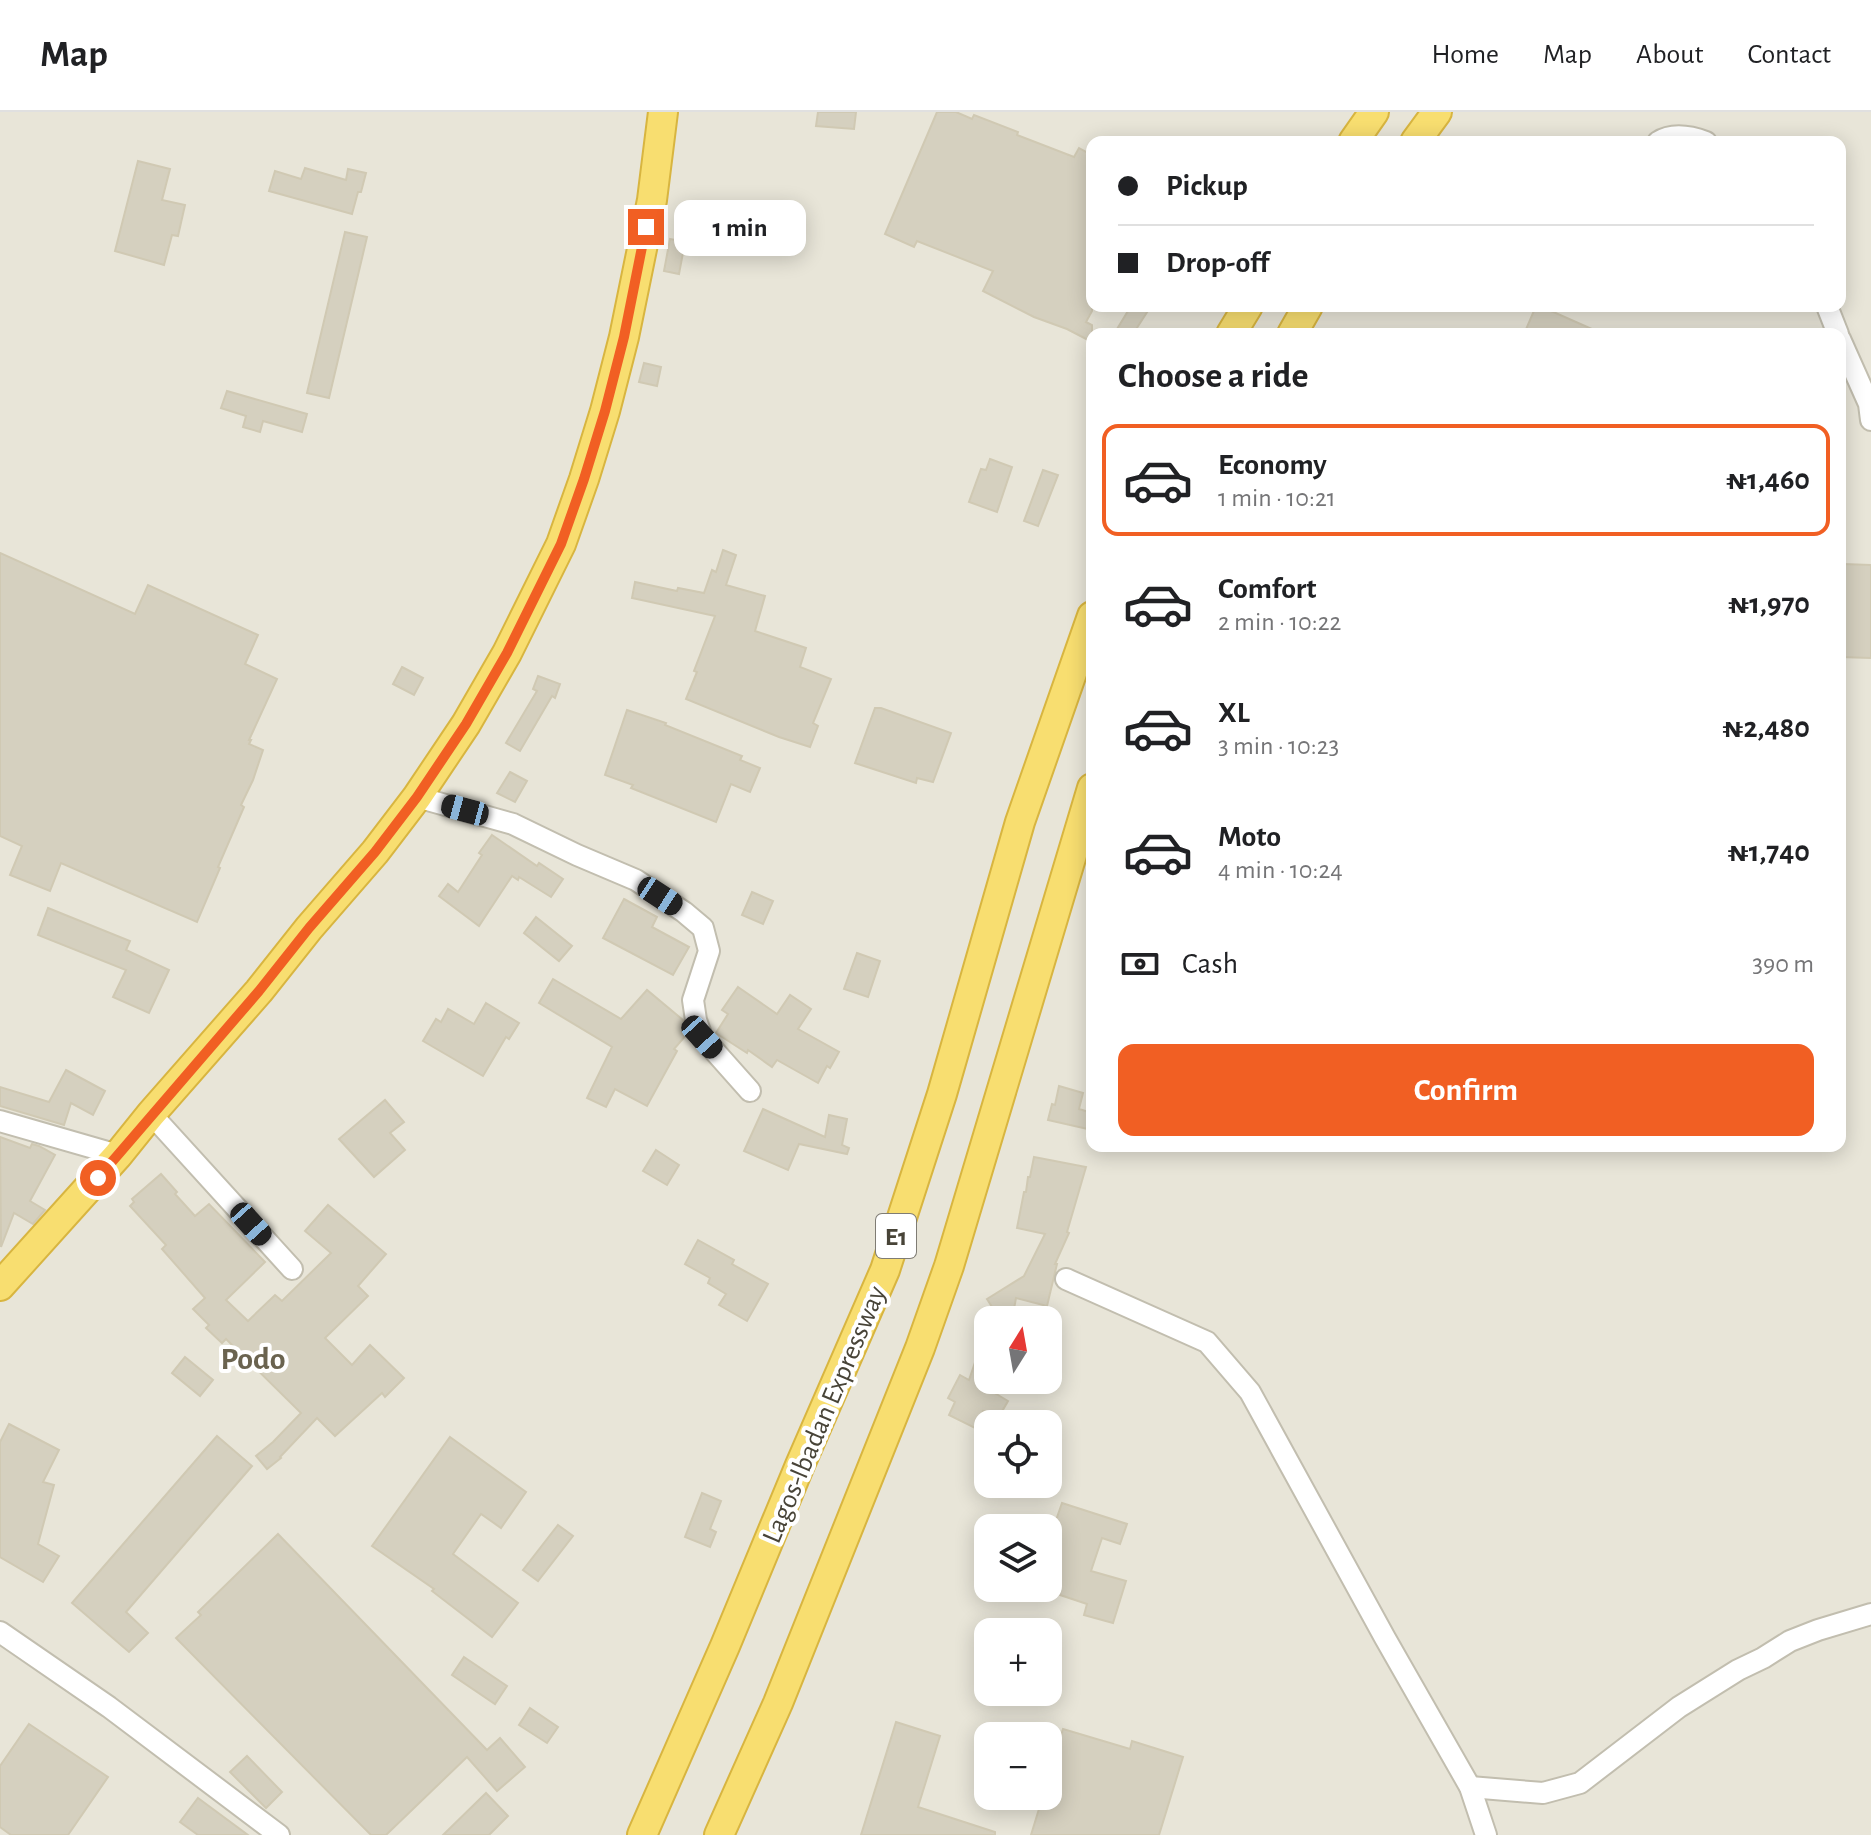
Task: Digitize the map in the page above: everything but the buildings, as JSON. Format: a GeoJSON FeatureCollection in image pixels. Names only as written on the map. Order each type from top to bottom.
{"type":"FeatureCollection","features":[{"type":"Feature","properties":{"kind":"highway"},"geometry":{"type":"LineString","coordinates":[[0,1286],[118,1155],[375,852],[466,724],[507,653],[561,544],[605,411],[624,337],[652,200],[663,112]]}},
{"type":"Feature","properties":{"kind":"highway"},"geometry":{"type":"LineString","coordinates":[[1357,136],[1374,112]]}},
{"type":"Feature","properties":{"kind":"highway"},"geometry":{"type":"LineString","coordinates":[[1419,136],[1437,112]]}},
{"type":"Feature","properties":{"kind":"highway","name":"Lagos-Ibadan Expressway"},"geometry":{"type":"LineString","coordinates":[[642,1835],[885,1270],[942,1094],[1020,822],[1086,633]]}},
{"type":"Feature","properties":{"kind":"highway","name":"E1"},"geometry":{"type":"LineString","coordinates":[[719,1835],[778,1703],[920,1348],[949,1266],[1086,808]]}},
{"type":"Feature","properties":{"kind":"street"},"geometry":{"type":"LineString","coordinates":[[1846,352],[1869,404],[1871,420]]}},
{"type":"Feature","properties":{"kind":"street"},"geometry":{"type":"LineString","coordinates":[[417,797],[513,824],[636,880],[703,928],[709,951],[693,1000],[696,1020],[702,1037],[750,1091]]}},
{"type":"Feature","properties":{"kind":"street"},"geometry":{"type":"LineString","coordinates":[[151,1114],[292,1269]]}},
{"type":"Feature","properties":{"kind":"street"},"geometry":{"type":"LineString","coordinates":[[0,1121],[118,1155]]}},
{"type":"Feature","properties":{"kind":"street"},"geometry":{"type":"LineString","coordinates":[[1066,1279],[1207,1342],[1250,1392],[1470,1787],[1486,1835]]}},
{"type":"Feature","properties":{"kind":"street"},"geometry":{"type":"LineString","coordinates":[[1470,1787],[1543,1793],[1580,1783],[1679,1707],[1738,1670],[1790,1641],[1871,1614]]}},
{"type":"Feature","properties":{"kind":"street"},"geometry":{"type":"LineString","coordinates":[[0,1632],[109,1707],[279,1835]]}},
{"type":"Feature","properties":{"kind":"shaded area"},"geometry":{"type":"Polygon","coordinates":[[[0,112],[1871,112],[1871,1835],[0,1835],[0,112]]]}},
{"type":"Feature","properties":{"kind":"district","name":"Podo"},"geometry":{"type":"Point","coordinates":[253,1358]}},
{"type":"Feature","properties":{"kind":"route"},"geometry":{"type":"LineString","coordinates":[[98,1178],[375,852],[466,724],[507,653],[561,544],[584,479],[624,337],[646,227]]}}]}
